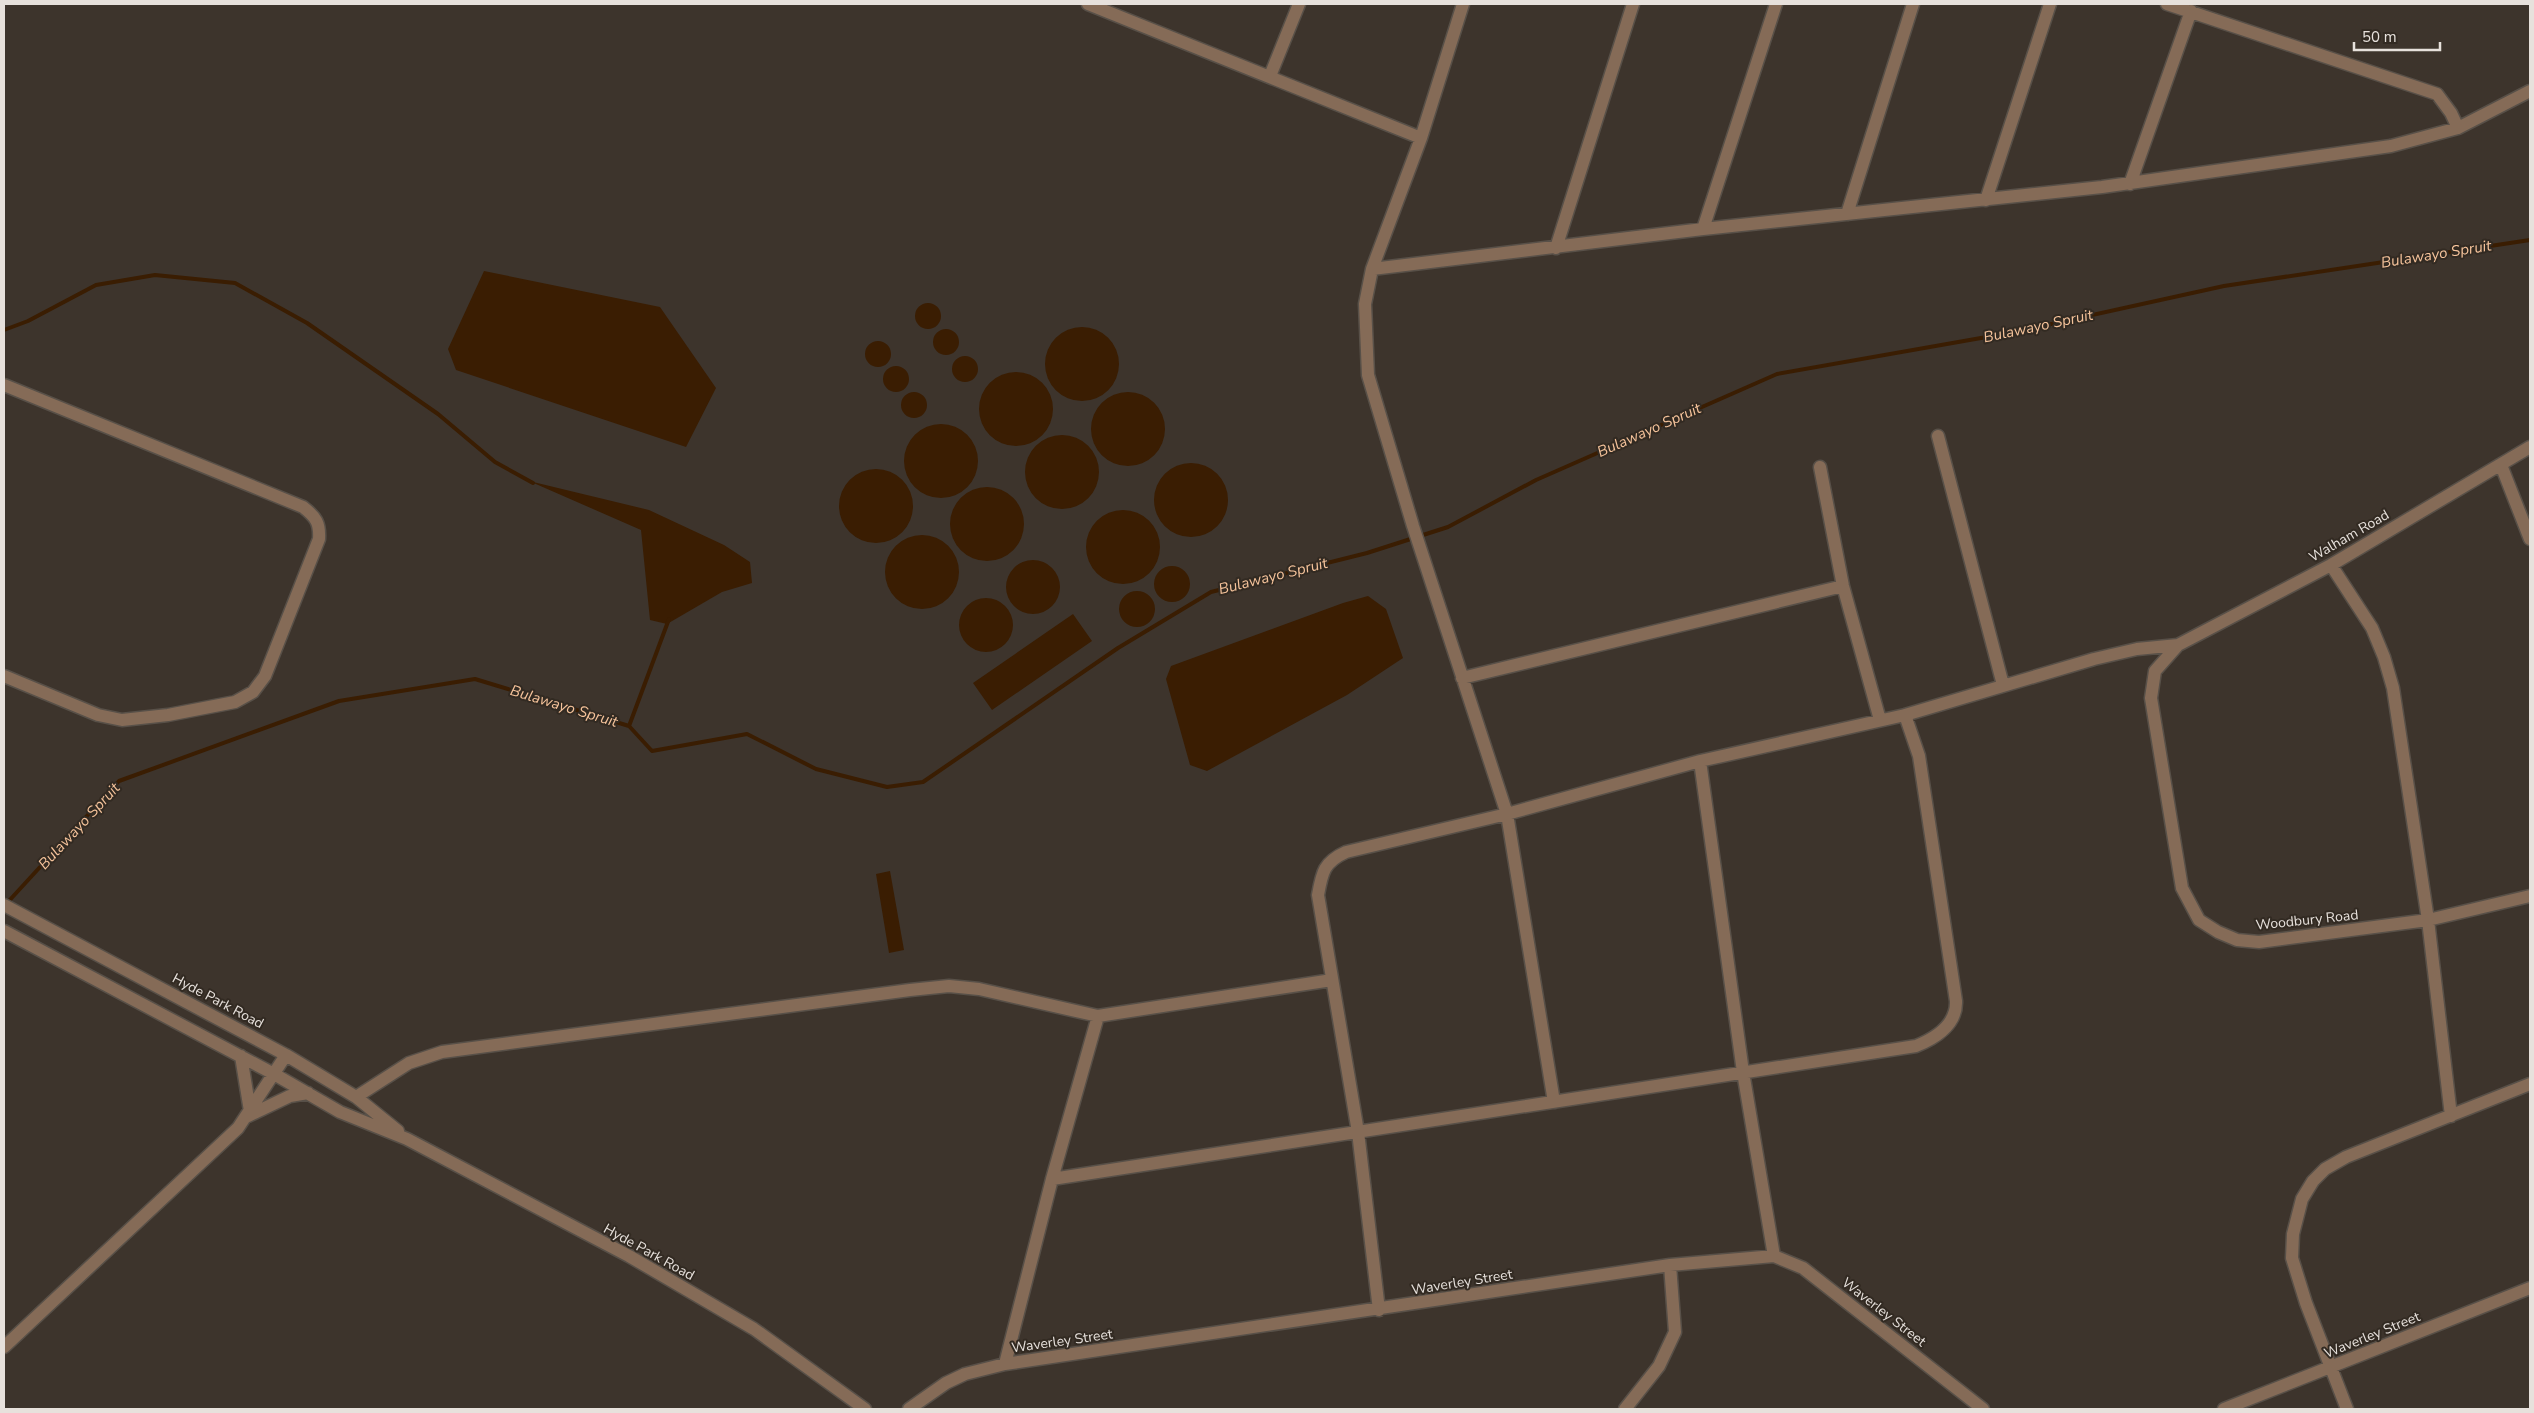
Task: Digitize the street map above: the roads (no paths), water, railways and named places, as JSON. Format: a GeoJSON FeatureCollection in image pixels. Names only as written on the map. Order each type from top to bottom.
{"type":"FeatureCollection","features":[{"type":"Feature","properties":{"kind":"street"},"geometry":{"type":"LineString","coordinates":[[1088,4],[1421,138]]}},
{"type":"Feature","properties":{"kind":"street"},"geometry":{"type":"LineString","coordinates":[[1270,76],[1299,4]]}},
{"type":"Feature","properties":{"kind":"street"},"geometry":{"type":"LineString","coordinates":[[1463,4],[1421,138],[1372,269],[1365,304],[1368,375],[1413,526],[1507,814],[1554,1102]]}},
{"type":"Feature","properties":{"kind":"street"},"geometry":{"type":"LineString","coordinates":[[1556,248],[1633,4]]}},
{"type":"Feature","properties":{"kind":"street"},"geometry":{"type":"LineString","coordinates":[[1703,229],[1776,4]]}},
{"type":"Feature","properties":{"kind":"street"},"geometry":{"type":"LineString","coordinates":[[1847,214],[1913,4]]}},
{"type":"Feature","properties":{"kind":"street"},"geometry":{"type":"LineString","coordinates":[[1986,200],[2050,4]]}},
{"type":"Feature","properties":{"kind":"street"},"geometry":{"type":"LineString","coordinates":[[2167,4],[2437,94],[2451,113],[2458,128]]}},
{"type":"Feature","properties":{"kind":"street"},"geometry":{"type":"LineString","coordinates":[[2130,184],[2191,11]]}},
{"type":"Feature","properties":{"kind":"street"},"geometry":{"type":"LineString","coordinates":[[1372,269],[1703,229],[1822,218],[2130,184],[2391,146],[2458,128],[2530,91]]}},
{"type":"Feature","properties":{"kind":"street"},"geometry":{"type":"LineString","coordinates":[[4,385],[303,507],[315,516],[320,526],[319,539],[265,676],[260,686],[244,699],[168,714],[122,720],[98,715],[4,676]]}},
{"type":"Feature","properties":{"kind":"street"},"geometry":{"type":"LineString","coordinates":[[1938,436],[2004,686]]}},
{"type":"Feature","properties":{"kind":"street","name":"Walham Road"},"geometry":{"type":"LineString","coordinates":[[2178,645],[2331,564],[2501,465],[2530,446]]}},
{"type":"Feature","properties":{"kind":"street"},"geometry":{"type":"LineString","coordinates":[[2501,465],[2530,539]]}},
{"type":"Feature","properties":{"kind":"street"},"geometry":{"type":"LineString","coordinates":[[1820,467],[1843,586],[1880,720]]}},
{"type":"Feature","properties":{"kind":"street"},"geometry":{"type":"LineString","coordinates":[[2331,564],[2372,628],[2384,657],[2393,688],[2428,920],[2451,1116]]}},
{"type":"Feature","properties":{"kind":"street"},"geometry":{"type":"LineString","coordinates":[[1462,678],[1843,586]]}},
{"type":"Feature","properties":{"kind":"street"},"geometry":{"type":"LineString","coordinates":[[1379,1310],[1358,1132],[1318,895],[1324,868],[1332,859],[1346,852],[1507,814],[1700,762],[1905,715],[2137,649],[2178,645]]}},
{"type":"Feature","properties":{"kind":"street","name":"Woodbury Road"},"geometry":{"type":"LineString","coordinates":[[2178,645],[2155,671],[2151,698],[2182,888],[2199,920],[2218,932],[2238,940],[2259,942],[2428,920],[2530,896]]}},
{"type":"Feature","properties":{"kind":"street"},"geometry":{"type":"LineString","coordinates":[[1052,1179],[1916,1046],[1936,1035],[1953,1019],[1956,1001],[1941,890],[1919,756],[1905,715]]}},
{"type":"Feature","properties":{"kind":"street"},"geometry":{"type":"LineString","coordinates":[[1700,762],[1743,1072],[1774,1256]]}},
{"type":"Feature","properties":{"kind":"street","name":"Hyde Park Road"},"geometry":{"type":"LineString","coordinates":[[8,907],[286,1055],[356,1097],[407,1139]]}},
{"type":"Feature","properties":{"kind":"street","name":"Hyde Park Road"},"geometry":{"type":"LineString","coordinates":[[4,931],[241,1056],[340,1112],[407,1139],[629,1256],[754,1329],[865,1409]]}},
{"type":"Feature","properties":{"kind":"street"},"geometry":{"type":"LineString","coordinates":[[356,1097],[409,1063],[442,1052],[949,986],[997,992],[1098,1016],[1332,980]]}},
{"type":"Feature","properties":{"kind":"street"},"geometry":{"type":"LineString","coordinates":[[192,1030],[202,1009]]}},
{"type":"Feature","properties":{"kind":"street"},"geometry":{"type":"LineString","coordinates":[[1005,1364],[1052,1179],[1098,1016]]}},
{"type":"Feature","properties":{"kind":"street"},"geometry":{"type":"LineString","coordinates":[[4,1347],[249,1114],[286,1055]]}},
{"type":"Feature","properties":{"kind":"street"},"geometry":{"type":"LineString","coordinates":[[241,1056],[249,1114]]}},
{"type":"Feature","properties":{"kind":"street"},"geometry":{"type":"LineString","coordinates":[[2347,1409],[2306,1303],[2292,1258],[2293,1234],[2302,1199],[2313,1181],[2325,1169],[2346,1156],[2530,1084]]}},
{"type":"Feature","properties":{"kind":"street"},"geometry":{"type":"LineString","coordinates":[[249,1114],[290,1096],[308,1094]]}},
{"type":"Feature","properties":{"kind":"street","name":"Waverley Street"},"geometry":{"type":"LineString","coordinates":[[909,1409],[946,1382],[965,1374],[1005,1364],[1379,1310],[1670,1265],[1774,1256],[1803,1268],[1983,1409]]}},
{"type":"Feature","properties":{"kind":"street"},"geometry":{"type":"LineString","coordinates":[[1625,1409],[1659,1366],[1675,1332],[1670,1265]]}},
{"type":"Feature","properties":{"kind":"street","name":"Waverley Street"},"geometry":{"type":"LineString","coordinates":[[2224,1409],[2530,1288]]}},
{"type":"Feature","properties":{"kind":"waterway","name":"Bulawayo Spruit"},"geometry":{"type":"LineString","coordinates":[[7,903],[119,781],[339,701],[475,679],[629,726],[652,751],[747,734],[816,769],[887,787],[923,782],[1118,648],[1211,592],[1367,553],[1448,527],[1536,480],[1777,374],[2015,332],[2224,286],[2530,240]]}},
{"type":"Feature","properties":{"kind":"waterway"},"geometry":{"type":"LineString","coordinates":[[4,330],[28,321],[96,285],[155,275],[235,283],[307,323],[438,414],[495,462],[533,483]]}},
{"type":"Feature","properties":{"kind":"waterway"},"geometry":{"type":"LineString","coordinates":[[629,726],[669,619]]}}]}
